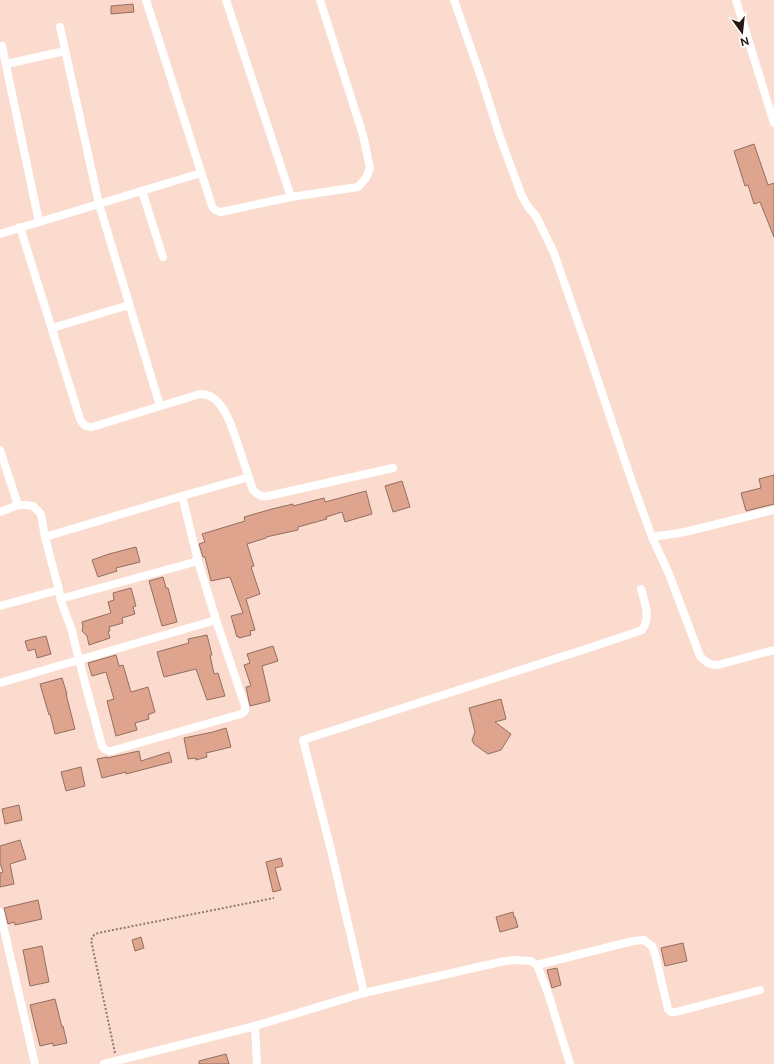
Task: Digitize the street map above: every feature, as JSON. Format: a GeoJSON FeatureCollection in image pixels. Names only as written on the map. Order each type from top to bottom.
{"type":"FeatureCollection","features":[{"type":"Feature","properties":{"kind":"street"},"geometry":{"type":"LineString","coordinates":[[146,0],[201,173],[214,210],[217,212],[291,197],[358,187],[366,178],[370,168],[363,135],[320,0]]}},
{"type":"Feature","properties":{"kind":"street"},"geometry":{"type":"LineString","coordinates":[[226,0],[291,197]]}},
{"type":"Feature","properties":{"kind":"street"},"geometry":{"type":"LineString","coordinates":[[454,0],[500,137],[521,194],[528,207],[536,216],[554,253],[629,474],[652,537],[669,574],[700,656],[705,662],[711,665],[718,665],[774,650]]}},
{"type":"Feature","properties":{"kind":"street"},"geometry":{"type":"LineString","coordinates":[[736,0],[774,123]]}},
{"type":"Feature","properties":{"kind":"street"},"geometry":{"type":"LineString","coordinates":[[60,27],[98,204],[160,406]]}},
{"type":"Feature","properties":{"kind":"street"},"geometry":{"type":"LineString","coordinates":[[2,46],[39,222]]}},
{"type":"Feature","properties":{"kind":"street"},"geometry":{"type":"LineString","coordinates":[[6,64],[65,52]]}},
{"type":"Feature","properties":{"kind":"street"},"geometry":{"type":"LineString","coordinates":[[0,234],[201,173]]}},
{"type":"Feature","properties":{"kind":"street"},"geometry":{"type":"LineString","coordinates":[[142,191],[163,257]]}},
{"type":"Feature","properties":{"kind":"street"},"geometry":{"type":"LineString","coordinates":[[20,227],[83,424],[87,427],[92,427],[200,394],[206,394],[212,396],[218,402],[229,419],[253,490],[257,494],[263,496],[393,468]]}},
{"type":"Feature","properties":{"kind":"street"},"geometry":{"type":"LineString","coordinates":[[52,328],[130,305]]}},
{"type":"Feature","properties":{"kind":"street"},"geometry":{"type":"LineString","coordinates":[[0,450],[18,505]]}},
{"type":"Feature","properties":{"kind":"street"},"geometry":{"type":"LineString","coordinates":[[45,538],[249,477]]}},
{"type":"Feature","properties":{"kind":"street"},"geometry":{"type":"LineString","coordinates":[[0,512],[18,505],[25,505],[33,506],[41,514],[45,538],[60,599],[71,629],[102,746],[107,751],[241,714],[245,710],[245,706],[198,561],[182,496]]}},
{"type":"Feature","properties":{"kind":"street"},"geometry":{"type":"LineString","coordinates":[[652,537],[685,532],[774,510]]}},
{"type":"Feature","properties":{"kind":"street"},"geometry":{"type":"LineString","coordinates":[[60,599],[198,561]]}},
{"type":"Feature","properties":{"kind":"street"},"geometry":{"type":"LineString","coordinates":[[364,993],[331,850],[303,740],[642,630],[646,624],[648,616],[641,589]]}},
{"type":"Feature","properties":{"kind":"street"},"geometry":{"type":"LineString","coordinates":[[0,606],[59,590]]}},
{"type":"Feature","properties":{"kind":"street"},"geometry":{"type":"LineString","coordinates":[[0,683],[216,620]]}},
{"type":"Feature","properties":{"kind":"street"},"geometry":{"type":"LineString","coordinates":[[0,912],[35,1064]]}},
{"type":"Feature","properties":{"kind":"street"},"geometry":{"type":"LineString","coordinates":[[537,965],[633,941],[644,940],[652,946],[656,954],[668,1009],[671,1012],[760,990]]}},
{"type":"Feature","properties":{"kind":"street"},"geometry":{"type":"LineString","coordinates":[[104,1064],[255,1026],[364,993],[514,960],[531,961],[537,965],[548,993],[570,1064]]}},
{"type":"Feature","properties":{"kind":"street"},"geometry":{"type":"LineString","coordinates":[[255,1026],[257,1064]]}},
{"type":"Feature","properties":{"kind":"path"},"geometry":{"type":"LineString","coordinates":[[117,1060],[91,940],[94,935],[106,931],[274,898]]}},
{"type":"Feature","properties":{"kind":"building"},"geometry":{"type":"Polygon","coordinates":[[[133,4],[134,12],[111,14],[111,6],[133,4]]]}},
{"type":"Feature","properties":{"kind":"building"},"geometry":{"type":"Polygon","coordinates":[[[754,144],[768,185],[774,183],[774,237],[760,202],[754,204],[748,185],[745,186],[734,151],[754,144]]]}},
{"type":"Feature","properties":{"kind":"building"},"geometry":{"type":"Polygon","coordinates":[[[774,475],[774,504],[746,511],[741,493],[761,488],[759,479],[774,475]]]}},
{"type":"Feature","properties":{"kind":"building"},"geometry":{"type":"Polygon","coordinates":[[[402,481],[410,507],[393,512],[385,486],[402,481]]]}},
{"type":"Feature","properties":{"kind":"building"},"geometry":{"type":"Polygon","coordinates":[[[366,491],[372,514],[345,522],[342,512],[326,517],[327,519],[298,527],[298,530],[266,537],[247,544],[254,566],[251,567],[260,594],[246,599],[255,630],[250,631],[251,635],[239,638],[238,636],[237,637],[231,616],[243,613],[230,577],[211,581],[205,557],[203,557],[199,544],[205,542],[202,534],[245,521],[244,517],[272,509],[293,504],[293,506],[324,498],[325,502],[366,491]]]}},
{"type":"Feature","properties":{"kind":"building"},"geometry":{"type":"Polygon","coordinates":[[[136,547],[140,562],[116,568],[117,571],[98,577],[92,560],[136,547]]]}},
{"type":"Feature","properties":{"kind":"building"},"geometry":{"type":"Polygon","coordinates":[[[163,577],[166,588],[168,588],[177,622],[162,626],[149,581],[163,577]]]}},
{"type":"Feature","properties":{"kind":"building"},"geometry":{"type":"Polygon","coordinates":[[[131,588],[136,606],[133,607],[135,614],[122,618],[123,623],[109,627],[110,631],[108,631],[110,638],[89,645],[87,636],[82,631],[82,622],[111,613],[108,602],[114,600],[113,593],[131,588]]]}},
{"type":"Feature","properties":{"kind":"building"},"geometry":{"type":"Polygon","coordinates":[[[207,635],[212,655],[210,655],[214,674],[218,673],[225,696],[207,700],[196,669],[164,677],[157,652],[189,643],[188,639],[207,635]]]}},
{"type":"Feature","properties":{"kind":"building"},"geometry":{"type":"Polygon","coordinates":[[[46,636],[51,654],[37,658],[35,649],[28,651],[25,641],[46,636]]]}},
{"type":"Feature","properties":{"kind":"building"},"geometry":{"type":"Polygon","coordinates":[[[273,646],[278,661],[262,666],[270,701],[250,706],[246,687],[251,686],[244,665],[250,663],[247,654],[273,646]]]}},
{"type":"Feature","properties":{"kind":"building"},"geometry":{"type":"Polygon","coordinates":[[[116,655],[119,666],[123,665],[131,692],[148,687],[155,712],[148,715],[149,719],[135,723],[137,730],[116,736],[107,701],[114,699],[106,672],[92,676],[88,663],[116,655]]]}},
{"type":"Feature","properties":{"kind":"building"},"geometry":{"type":"Polygon","coordinates":[[[62,678],[75,729],[55,734],[40,684],[62,678]]]}},
{"type":"Feature","properties":{"kind":"building"},"geometry":{"type":"Polygon","coordinates":[[[501,699],[506,719],[495,722],[511,734],[501,750],[488,754],[474,744],[472,740],[475,732],[469,708],[501,699]]]}},
{"type":"Feature","properties":{"kind":"building"},"geometry":{"type":"Polygon","coordinates":[[[226,728],[231,747],[206,753],[207,757],[196,760],[196,758],[188,759],[184,738],[226,728]]]}},
{"type":"Feature","properties":{"kind":"building"},"geometry":{"type":"Polygon","coordinates":[[[139,751],[141,761],[169,752],[172,762],[126,774],[126,772],[102,778],[97,759],[139,751]]]}},
{"type":"Feature","properties":{"kind":"building"},"geometry":{"type":"Polygon","coordinates":[[[81,767],[85,786],[66,791],[61,772],[81,767]]]}},
{"type":"Feature","properties":{"kind":"building"},"geometry":{"type":"Polygon","coordinates":[[[19,805],[22,820],[5,824],[2,809],[19,805]]]}},
{"type":"Feature","properties":{"kind":"building"},"geometry":{"type":"Polygon","coordinates":[[[20,840],[26,859],[10,864],[14,884],[0,887],[0,873],[3,872],[0,863],[0,846],[20,840]]]}},
{"type":"Feature","properties":{"kind":"building"},"geometry":{"type":"Polygon","coordinates":[[[281,858],[283,866],[275,868],[281,890],[273,892],[266,862],[281,858]]]}},
{"type":"Feature","properties":{"kind":"building"},"geometry":{"type":"Polygon","coordinates":[[[38,900],[42,919],[15,925],[14,922],[8,924],[4,908],[38,900]]]}},
{"type":"Feature","properties":{"kind":"building"},"geometry":{"type":"Polygon","coordinates":[[[513,912],[518,927],[500,932],[496,917],[513,912]]]}},
{"type":"Feature","properties":{"kind":"building"},"geometry":{"type":"Polygon","coordinates":[[[141,937],[144,948],[135,951],[132,940],[141,937]]]}},
{"type":"Feature","properties":{"kind":"building"},"geometry":{"type":"Polygon","coordinates":[[[683,943],[687,961],[665,966],[661,948],[683,943]]]}},
{"type":"Feature","properties":{"kind":"building"},"geometry":{"type":"Polygon","coordinates":[[[42,946],[49,982],[30,986],[23,950],[42,946]]]}},
{"type":"Feature","properties":{"kind":"building"},"geometry":{"type":"Polygon","coordinates":[[[557,968],[561,985],[552,988],[547,970],[557,968]]]}},
{"type":"Feature","properties":{"kind":"building"},"geometry":{"type":"Polygon","coordinates":[[[55,999],[67,1043],[53,1046],[53,1043],[40,1046],[30,1005],[55,999]]]}},
{"type":"Feature","properties":{"kind":"building"},"geometry":{"type":"Polygon","coordinates":[[[226,1054],[229,1064],[199,1064],[199,1061],[226,1054]]]}}]}
